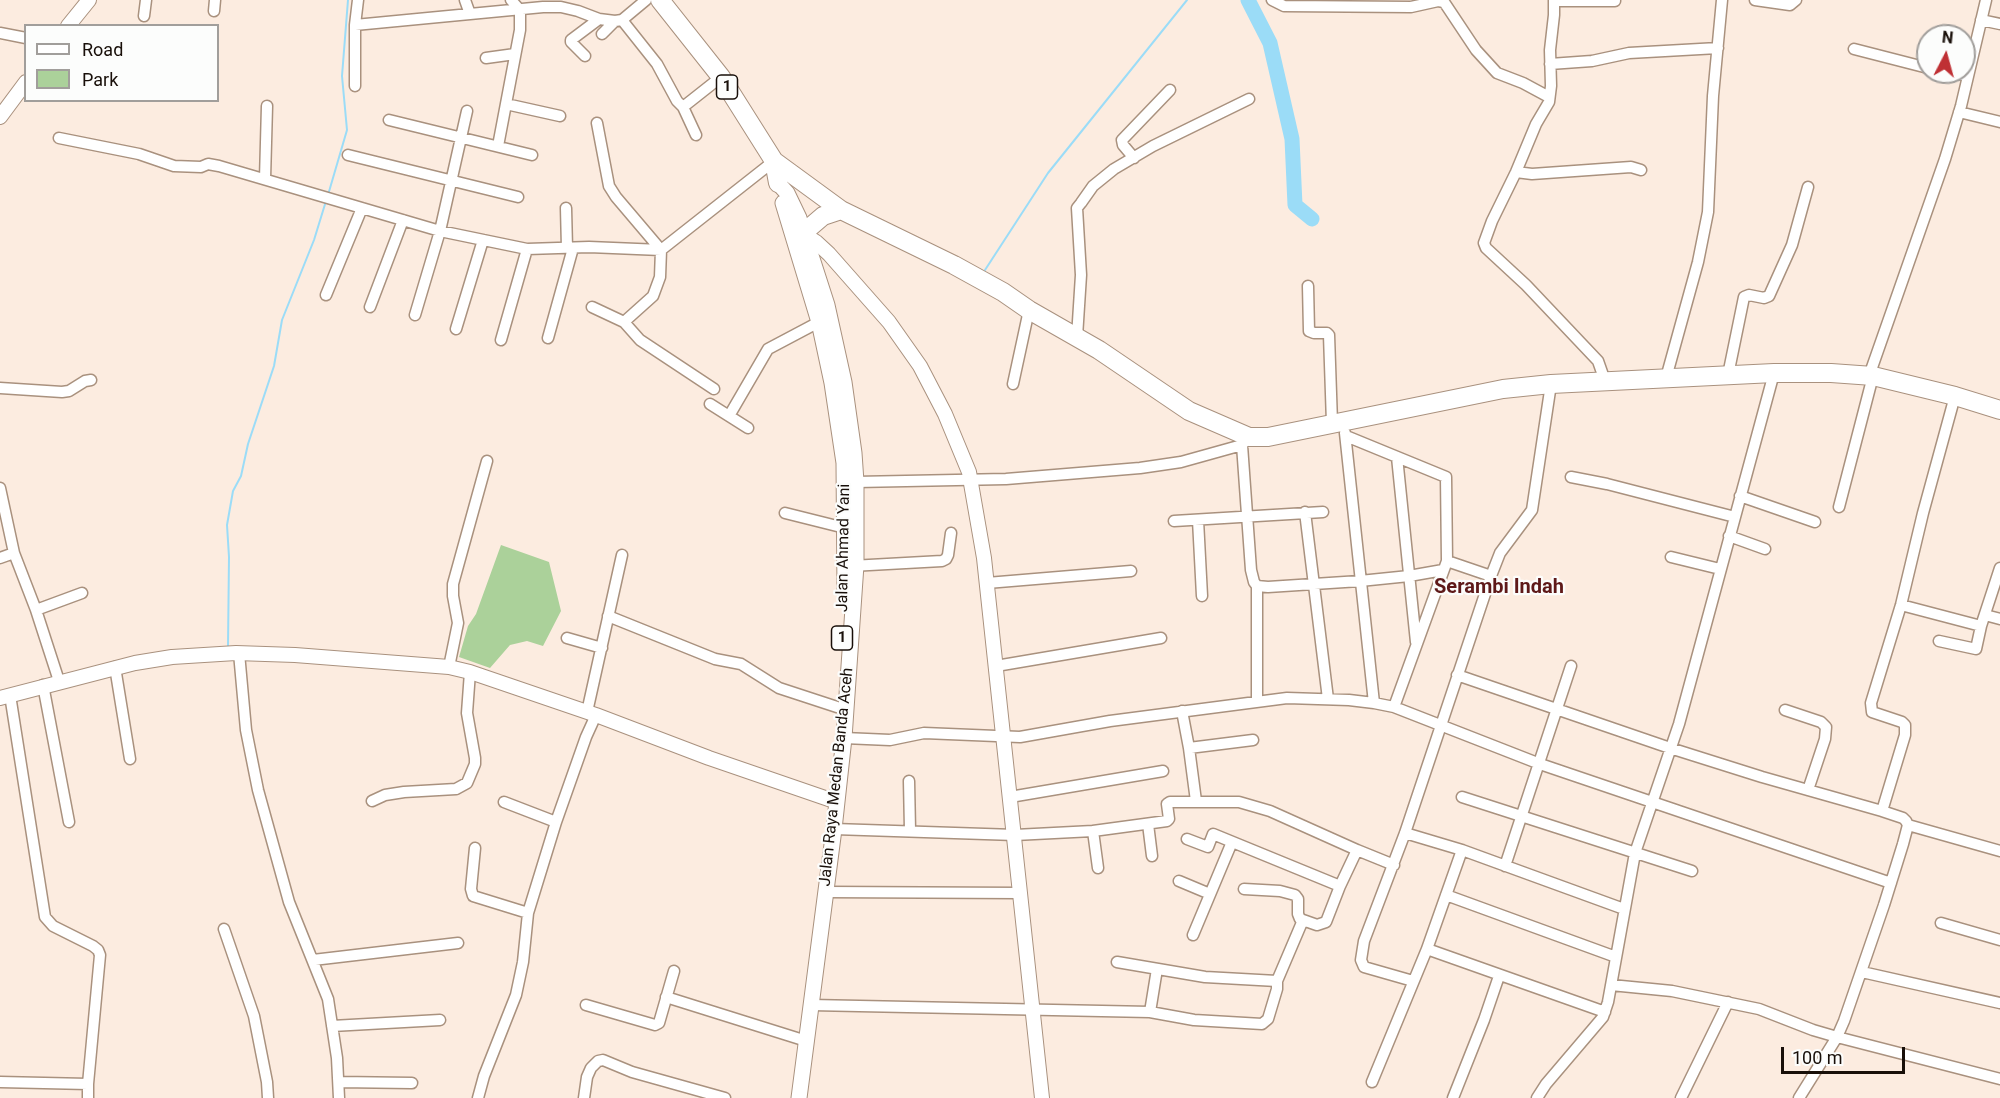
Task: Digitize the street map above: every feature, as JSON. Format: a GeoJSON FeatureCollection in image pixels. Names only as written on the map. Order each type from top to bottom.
{"type":"FeatureCollection","features":[{"type":"Feature","properties":{"kind":"highway","name":"Jalan Raya Medan Banda Aceh"},"geometry":{"type":"LineString","coordinates":[[660,0],[721,77],[774,161],[778,183]]}},
{"type":"Feature","properties":{"kind":"highway"},"geometry":{"type":"LineString","coordinates":[[774,161],[841,210],[1003,291],[1029,310],[1077,337],[1189,411],[1245,441],[1339,427],[1503,389],[1551,384],[1773,373],[1871,376],[1955,396],[2000,410]]}},
{"type":"Feature","properties":{"kind":"highway"},"geometry":{"type":"LineString","coordinates":[[805,236],[809,228],[823,216],[841,210]]}},
{"type":"Feature","properties":{"kind":"main road"},"geometry":{"type":"LineString","coordinates":[[70,24],[89,0]]}},
{"type":"Feature","properties":{"kind":"main road"},"geometry":{"type":"LineString","coordinates":[[0,117],[24,85]]}},
{"type":"Feature","properties":{"kind":"main road","name":"Jalan Raya Medan Banda Aceh"},"geometry":{"type":"LineString","coordinates":[[778,183],[787,193],[805,236],[826,305],[844,382],[856,482],[850,566],[844,738],[833,801],[834,829],[799,1098]]}},
{"type":"Feature","properties":{"kind":"main road","name":"Jalan Ahmad Yani"},"geometry":{"type":"LineString","coordinates":[[778,183],[819,322],[832,383],[844,463],[845,528],[850,566],[837,706],[833,801],[791,1098]]}},
{"type":"Feature","properties":{"kind":"main road"},"geometry":{"type":"LineString","coordinates":[[805,236],[829,254],[889,322],[920,366],[945,414],[970,479],[987,583],[1042,1098]]}},
{"type":"Feature","properties":{"kind":"main road"},"geometry":{"type":"LineString","coordinates":[[5,696],[115,667],[172,657],[234,654],[295,655],[449,666],[592,713],[833,801]]}},
{"type":"Feature","properties":{"kind":"street"},"geometry":{"type":"LineString","coordinates":[[144,16],[146,0]]}},
{"type":"Feature","properties":{"kind":"street"},"geometry":{"type":"LineString","coordinates":[[355,86],[355,25],[358,0]]}},
{"type":"Feature","properties":{"kind":"street"},"geometry":{"type":"LineString","coordinates":[[465,0],[470,14]]}},
{"type":"Feature","properties":{"kind":"street"},"geometry":{"type":"LineString","coordinates":[[498,146],[519,30],[520,10],[511,0]]}},
{"type":"Feature","properties":{"kind":"street"},"geometry":{"type":"LineString","coordinates":[[569,0],[578,11]]}},
{"type":"Feature","properties":{"kind":"street"},"geometry":{"type":"LineString","coordinates":[[602,34],[646,0]]}},
{"type":"Feature","properties":{"kind":"street"},"geometry":{"type":"LineString","coordinates":[[1272,0],[1284,6],[1411,7],[1445,1],[1476,50],[1497,73],[1550,97]]}},
{"type":"Feature","properties":{"kind":"street"},"geometry":{"type":"LineString","coordinates":[[1666,378],[1698,262],[1708,212],[1713,96],[1722,0]]}},
{"type":"Feature","properties":{"kind":"street"},"geometry":{"type":"LineString","coordinates":[[1755,0],[1790,4],[1796,0]]}},
{"type":"Feature","properties":{"kind":"street"},"geometry":{"type":"LineString","coordinates":[[1976,42],[1986,0]]}},
{"type":"Feature","properties":{"kind":"street"},"geometry":{"type":"LineString","coordinates":[[1605,381],[1598,361],[1526,285],[1486,248],[1484,243],[1492,220],[1550,97],[1554,1],[1615,1]]}},
{"type":"Feature","properties":{"kind":"street"},"geometry":{"type":"LineString","coordinates":[[355,25],[520,10],[540,3],[578,11],[599,19],[618,21],[657,64],[677,101],[683,107],[696,135]]}},
{"type":"Feature","properties":{"kind":"street"},"geometry":{"type":"LineString","coordinates":[[585,56],[571,40],[599,19]]}},
{"type":"Feature","properties":{"kind":"street"},"geometry":{"type":"LineString","coordinates":[[1981,20],[2000,24]]}},
{"type":"Feature","properties":{"kind":"street"},"geometry":{"type":"LineString","coordinates":[[0,33],[24,38]]}},
{"type":"Feature","properties":{"kind":"street"},"geometry":{"type":"LineString","coordinates":[[1550,64],[1592,61],[1629,53],[1718,48]]}},
{"type":"Feature","properties":{"kind":"street"},"geometry":{"type":"LineString","coordinates":[[1854,49],[1916,65]]}},
{"type":"Feature","properties":{"kind":"street"},"geometry":{"type":"LineString","coordinates":[[486,58],[515,54]]}},
{"type":"Feature","properties":{"kind":"street"},"geometry":{"type":"LineString","coordinates":[[683,107],[721,77]]}},
{"type":"Feature","properties":{"kind":"street"},"geometry":{"type":"LineString","coordinates":[[1839,507],[1871,376],[1945,159],[1966,84]]}},
{"type":"Feature","properties":{"kind":"street"},"geometry":{"type":"LineString","coordinates":[[1134,158],[1122,146],[1122,140],[1170,90]]}},
{"type":"Feature","properties":{"kind":"street"},"geometry":{"type":"LineString","coordinates":[[1077,337],[1081,274],[1077,208],[1093,186],[1114,169],[1249,99]]}},
{"type":"Feature","properties":{"kind":"street"},"geometry":{"type":"LineString","coordinates":[[506,104],[560,116]]}},
{"type":"Feature","properties":{"kind":"street"},"geometry":{"type":"LineString","coordinates":[[265,179],[267,106]]}},
{"type":"Feature","properties":{"kind":"street"},"geometry":{"type":"LineString","coordinates":[[415,315],[440,231],[467,111]]}},
{"type":"Feature","properties":{"kind":"street"},"geometry":{"type":"LineString","coordinates":[[1959,112],[2000,122]]}},
{"type":"Feature","properties":{"kind":"street"},"geometry":{"type":"LineString","coordinates":[[389,120],[532,155]]}},
{"type":"Feature","properties":{"kind":"street"},"geometry":{"type":"LineString","coordinates":[[597,123],[609,186],[661,250],[660,277],[653,296],[624,322]]}},
{"type":"Feature","properties":{"kind":"street"},"geometry":{"type":"LineString","coordinates":[[59,138],[139,154],[174,166],[201,167],[208,164],[440,231],[527,249],[661,250],[774,161]]}},
{"type":"Feature","properties":{"kind":"street"},"geometry":{"type":"LineString","coordinates":[[348,155],[518,197]]}},
{"type":"Feature","properties":{"kind":"street"},"geometry":{"type":"LineString","coordinates":[[1516,172],[1532,174],[1631,167],[1641,170]]}},
{"type":"Feature","properties":{"kind":"street"},"geometry":{"type":"LineString","coordinates":[[1728,375],[1744,297],[1769,296],[1792,245],[1808,187]]}},
{"type":"Feature","properties":{"kind":"street"},"geometry":{"type":"LineString","coordinates":[[326,295],[362,208]]}},
{"type":"Feature","properties":{"kind":"street"},"geometry":{"type":"LineString","coordinates":[[548,338],[570,248],[566,208]]}},
{"type":"Feature","properties":{"kind":"street"},"geometry":{"type":"LineString","coordinates":[[370,307],[403,220]]}},
{"type":"Feature","properties":{"kind":"street"},"geometry":{"type":"LineString","coordinates":[[456,330],[483,240]]}},
{"type":"Feature","properties":{"kind":"street"},"geometry":{"type":"LineString","coordinates":[[501,340],[527,249]]}},
{"type":"Feature","properties":{"kind":"street"},"geometry":{"type":"LineString","coordinates":[[1308,286],[1310,331],[1329,335],[1374,702]]}},
{"type":"Feature","properties":{"kind":"street"},"geometry":{"type":"LineString","coordinates":[[592,307],[624,322],[640,340],[714,389]]}},
{"type":"Feature","properties":{"kind":"street"},"geometry":{"type":"LineString","coordinates":[[1013,384],[1029,310]]}},
{"type":"Feature","properties":{"kind":"street"},"geometry":{"type":"LineString","coordinates":[[729,416],[768,349],[819,322]]}},
{"type":"Feature","properties":{"kind":"street"},"geometry":{"type":"LineString","coordinates":[[1537,1098],[1605,1012],[1635,853],[1670,748],[1773,373]]}},
{"type":"Feature","properties":{"kind":"street"},"geometry":{"type":"LineString","coordinates":[[0,388],[62,392],[91,380]]}},
{"type":"Feature","properties":{"kind":"street"},"geometry":{"type":"LineString","coordinates":[[1413,981],[1364,967],[1361,960],[1364,941],[1394,865],[1491,576],[1500,553],[1532,510],[1551,384]]}},
{"type":"Feature","properties":{"kind":"street"},"geometry":{"type":"LineString","coordinates":[[1882,810],[1905,735],[1905,725],[1902,722],[1876,715],[1870,708],[1901,605],[1955,396]]}},
{"type":"Feature","properties":{"kind":"street"},"geometry":{"type":"LineString","coordinates":[[710,404],[748,428]]}},
{"type":"Feature","properties":{"kind":"street"},"geometry":{"type":"LineString","coordinates":[[1339,427],[1397,458],[1446,477],[1445,565],[1394,706]]}},
{"type":"Feature","properties":{"kind":"street"},"geometry":{"type":"LineString","coordinates":[[856,482],[1006,479],[1140,468],[1181,462],[1245,441],[1251,570],[1257,586],[1257,701]]}},
{"type":"Feature","properties":{"kind":"street"},"geometry":{"type":"LineString","coordinates":[[1397,458],[1417,646]]}},
{"type":"Feature","properties":{"kind":"street"},"geometry":{"type":"LineString","coordinates":[[449,666],[458,623],[453,584],[487,461]]}},
{"type":"Feature","properties":{"kind":"street"},"geometry":{"type":"LineString","coordinates":[[1571,477],[1735,517]]}},
{"type":"Feature","properties":{"kind":"street"},"geometry":{"type":"LineString","coordinates":[[0,490],[14,554],[36,610],[59,681]]}},
{"type":"Feature","properties":{"kind":"street"},"geometry":{"type":"LineString","coordinates":[[1740,496],[1815,522]]}},
{"type":"Feature","properties":{"kind":"street"},"geometry":{"type":"LineString","coordinates":[[1305,512],[1328,699]]}},
{"type":"Feature","properties":{"kind":"street"},"geometry":{"type":"LineString","coordinates":[[1174,521],[1323,512]]}},
{"type":"Feature","properties":{"kind":"street"},"geometry":{"type":"LineString","coordinates":[[785,513],[845,528]]}},
{"type":"Feature","properties":{"kind":"street"},"geometry":{"type":"LineString","coordinates":[[1198,520],[1202,596]]}},
{"type":"Feature","properties":{"kind":"street"},"geometry":{"type":"LineString","coordinates":[[850,566],[942,561],[948,555],[951,533]]}},
{"type":"Feature","properties":{"kind":"street"},"geometry":{"type":"LineString","coordinates":[[1729,536],[1765,549]]}},
{"type":"Feature","properties":{"kind":"street"},"geometry":{"type":"LineString","coordinates":[[0,558],[14,554]]}},
{"type":"Feature","properties":{"kind":"street"},"geometry":{"type":"LineString","coordinates":[[478,1098],[484,1076],[518,987],[528,913],[556,822],[586,737],[608,616],[622,555]]}},
{"type":"Feature","properties":{"kind":"street"},"geometry":{"type":"LineString","coordinates":[[1671,557],[1720,569]]}},
{"type":"Feature","properties":{"kind":"street"},"geometry":{"type":"LineString","coordinates":[[1257,586],[1313,585],[1409,576],[1445,565],[1491,576]]}},
{"type":"Feature","properties":{"kind":"street"},"geometry":{"type":"LineString","coordinates":[[1939,641],[1976,650],[2000,568]]}},
{"type":"Feature","properties":{"kind":"street"},"geometry":{"type":"LineString","coordinates":[[987,583],[1131,571]]}},
{"type":"Feature","properties":{"kind":"street"},"geometry":{"type":"LineString","coordinates":[[36,610],[82,593]]}},
{"type":"Feature","properties":{"kind":"street"},"geometry":{"type":"LineString","coordinates":[[1901,605],[1983,620],[2000,619]]}},
{"type":"Feature","properties":{"kind":"street"},"geometry":{"type":"LineString","coordinates":[[608,616],[719,660],[741,664],[779,688],[837,706]]}},
{"type":"Feature","properties":{"kind":"street"},"geometry":{"type":"LineString","coordinates":[[567,638],[602,648]]}},
{"type":"Feature","properties":{"kind":"street"},"geometry":{"type":"LineString","coordinates":[[996,666],[1161,638]]}},
{"type":"Feature","properties":{"kind":"street"},"geometry":{"type":"LineString","coordinates":[[234,654],[258,790],[289,902],[328,999],[339,1098]]}},
{"type":"Feature","properties":{"kind":"street"},"geometry":{"type":"LineString","coordinates":[[1505,866],[1571,666]]}},
{"type":"Feature","properties":{"kind":"street"},"geometry":{"type":"LineString","coordinates":[[115,667],[130,759]]}},
{"type":"Feature","properties":{"kind":"street"},"geometry":{"type":"LineString","coordinates":[[372,801],[385,795],[404,792],[456,789],[467,783],[475,764],[467,713],[470,672]]}},
{"type":"Feature","properties":{"kind":"street"},"geometry":{"type":"LineString","coordinates":[[1457,675],[1670,748],[1762,777],[1882,810],[1903,818],[1908,825],[2000,851]]}},
{"type":"Feature","properties":{"kind":"street"},"geometry":{"type":"LineString","coordinates":[[43,685],[69,822]]}},
{"type":"Feature","properties":{"kind":"street"},"geometry":{"type":"LineString","coordinates":[[5,696],[45,917],[53,926],[93,946],[100,955],[88,1098]]}},
{"type":"Feature","properties":{"kind":"street"},"geometry":{"type":"LineString","coordinates":[[844,738],[890,740],[924,733],[1002,737],[1031,735],[1182,711],[1287,698],[1374,702],[1394,706],[1540,764],[1891,883]]}},
{"type":"Feature","properties":{"kind":"street"},"geometry":{"type":"LineString","coordinates":[[1785,710],[1821,722],[1827,727],[1826,739],[1808,790]]}},
{"type":"Feature","properties":{"kind":"street"},"geometry":{"type":"LineString","coordinates":[[1182,711],[1196,801]]}},
{"type":"Feature","properties":{"kind":"street"},"geometry":{"type":"LineString","coordinates":[[1189,748],[1253,740]]}},
{"type":"Feature","properties":{"kind":"street"},"geometry":{"type":"LineString","coordinates":[[1010,797],[1163,771]]}},
{"type":"Feature","properties":{"kind":"street"},"geometry":{"type":"LineString","coordinates":[[909,781],[910,830]]}},
{"type":"Feature","properties":{"kind":"street"},"geometry":{"type":"LineString","coordinates":[[1462,797],[1692,871]]}},
{"type":"Feature","properties":{"kind":"street"},"geometry":{"type":"LineString","coordinates":[[504,802],[556,822]]}},
{"type":"Feature","properties":{"kind":"street"},"geometry":{"type":"LineString","coordinates":[[834,829],[1015,835],[1093,831],[1169,820],[1168,802],[1239,802],[1254,805],[1394,865]]}},
{"type":"Feature","properties":{"kind":"street"},"geometry":{"type":"LineString","coordinates":[[1148,824],[1152,856]]}},
{"type":"Feature","properties":{"kind":"street"},"geometry":{"type":"LineString","coordinates":[[1799,1098],[1837,1037],[1862,972],[1908,825]]}},
{"type":"Feature","properties":{"kind":"street"},"geometry":{"type":"LineString","coordinates":[[1093,831],[1098,868]]}},
{"type":"Feature","properties":{"kind":"street"},"geometry":{"type":"LineString","coordinates":[[1405,833],[1462,850],[1624,909]]}},
{"type":"Feature","properties":{"kind":"street"},"geometry":{"type":"LineString","coordinates":[[1187,839],[1208,847],[1213,834],[1340,886]]}},
{"type":"Feature","properties":{"kind":"street"},"geometry":{"type":"LineString","coordinates":[[1193,935],[1232,842]]}},
{"type":"Feature","properties":{"kind":"street"},"geometry":{"type":"LineString","coordinates":[[475,848],[471,889],[473,896],[528,913]]}},
{"type":"Feature","properties":{"kind":"street"},"geometry":{"type":"LineString","coordinates":[[1244,889],[1280,891],[1295,896],[1298,899],[1298,917],[1317,925],[1324,924],[1357,850]]}},
{"type":"Feature","properties":{"kind":"street"},"geometry":{"type":"LineString","coordinates":[[1372,1082],[1427,949],[1462,850]]}},
{"type":"Feature","properties":{"kind":"street"},"geometry":{"type":"LineString","coordinates":[[1179,881],[1210,894]]}},
{"type":"Feature","properties":{"kind":"street"},"geometry":{"type":"LineString","coordinates":[[826,892],[1020,893]]}},
{"type":"Feature","properties":{"kind":"street"},"geometry":{"type":"LineString","coordinates":[[1446,895],[1616,957]]}},
{"type":"Feature","properties":{"kind":"street"},"geometry":{"type":"LineString","coordinates":[[811,1005],[1150,1012],[1194,1020],[1262,1024],[1268,1018],[1277,981],[1303,920]]}},
{"type":"Feature","properties":{"kind":"street"},"geometry":{"type":"LineString","coordinates":[[1941,922],[2000,940]]}},
{"type":"Feature","properties":{"kind":"street"},"geometry":{"type":"LineString","coordinates":[[224,929],[254,1016],[268,1098]]}},
{"type":"Feature","properties":{"kind":"street"},"geometry":{"type":"LineString","coordinates":[[313,960],[458,944]]}},
{"type":"Feature","properties":{"kind":"street"},"geometry":{"type":"LineString","coordinates":[[1427,949],[1605,1012]]}},
{"type":"Feature","properties":{"kind":"street"},"geometry":{"type":"LineString","coordinates":[[1117,962],[1204,976],[1277,981]]}},
{"type":"Feature","properties":{"kind":"street"},"geometry":{"type":"LineString","coordinates":[[1150,1012],[1157,969]]}},
{"type":"Feature","properties":{"kind":"street"},"geometry":{"type":"LineString","coordinates":[[586,1005],[656,1025],[659,1023],[674,970]]}},
{"type":"Feature","properties":{"kind":"street"},"geometry":{"type":"LineString","coordinates":[[1862,972],[2000,1003]]}},
{"type":"Feature","properties":{"kind":"street"},"geometry":{"type":"LineString","coordinates":[[1453,1098],[1499,976]]}},
{"type":"Feature","properties":{"kind":"street"},"geometry":{"type":"LineString","coordinates":[[1611,985],[1672,991],[1759,1009],[1837,1037],[2000,1079]]}},
{"type":"Feature","properties":{"kind":"street"},"geometry":{"type":"LineString","coordinates":[[666,997],[800,1039]]}},
{"type":"Feature","properties":{"kind":"street"},"geometry":{"type":"LineString","coordinates":[[1681,1098],[1728,1002]]}},
{"type":"Feature","properties":{"kind":"street"},"geometry":{"type":"LineString","coordinates":[[332,1026],[440,1020]]}},
{"type":"Feature","properties":{"kind":"street"},"geometry":{"type":"LineString","coordinates":[[584,1098],[587,1077],[591,1068],[598,1061],[603,1060],[632,1072],[725,1098]]}},
{"type":"Feature","properties":{"kind":"street"},"geometry":{"type":"LineString","coordinates":[[0,1082],[88,1084]]}},
{"type":"Feature","properties":{"kind":"street"},"geometry":{"type":"LineString","coordinates":[[339,1082],[412,1083]]}},
{"type":"Feature","properties":{"kind":"green space"},"geometry":{"type":"Polygon","coordinates":[[[501,545],[549,562],[561,611],[543,646],[527,641],[510,645],[490,668],[459,657],[468,626],[476,614],[501,545]]]}},
{"type":"Feature","properties":{"kind":"waterway"},"geometry":{"type":"LineString","coordinates":[[328,195],[347,130],[342,76],[348,0]]}},
{"type":"Feature","properties":{"kind":"waterway"},"geometry":{"type":"LineString","coordinates":[[985,270],[1048,173],[1187,0]]}},
{"type":"Feature","properties":{"kind":"waterway"},"geometry":{"type":"LineString","coordinates":[[1248,0],[1270,43],[1292,139],[1295,205],[1312,219]]}},
{"type":"Feature","properties":{"kind":"waterway"},"geometry":{"type":"LineString","coordinates":[[228,646],[227,525],[233,491],[241,476],[248,444],[274,366],[282,320],[314,240],[326,201]]}},
{"type":"Feature","properties":{"kind":"district","name":"Serambi Indah"},"geometry":{"type":"Point","coordinates":[1499,588]}}]}
